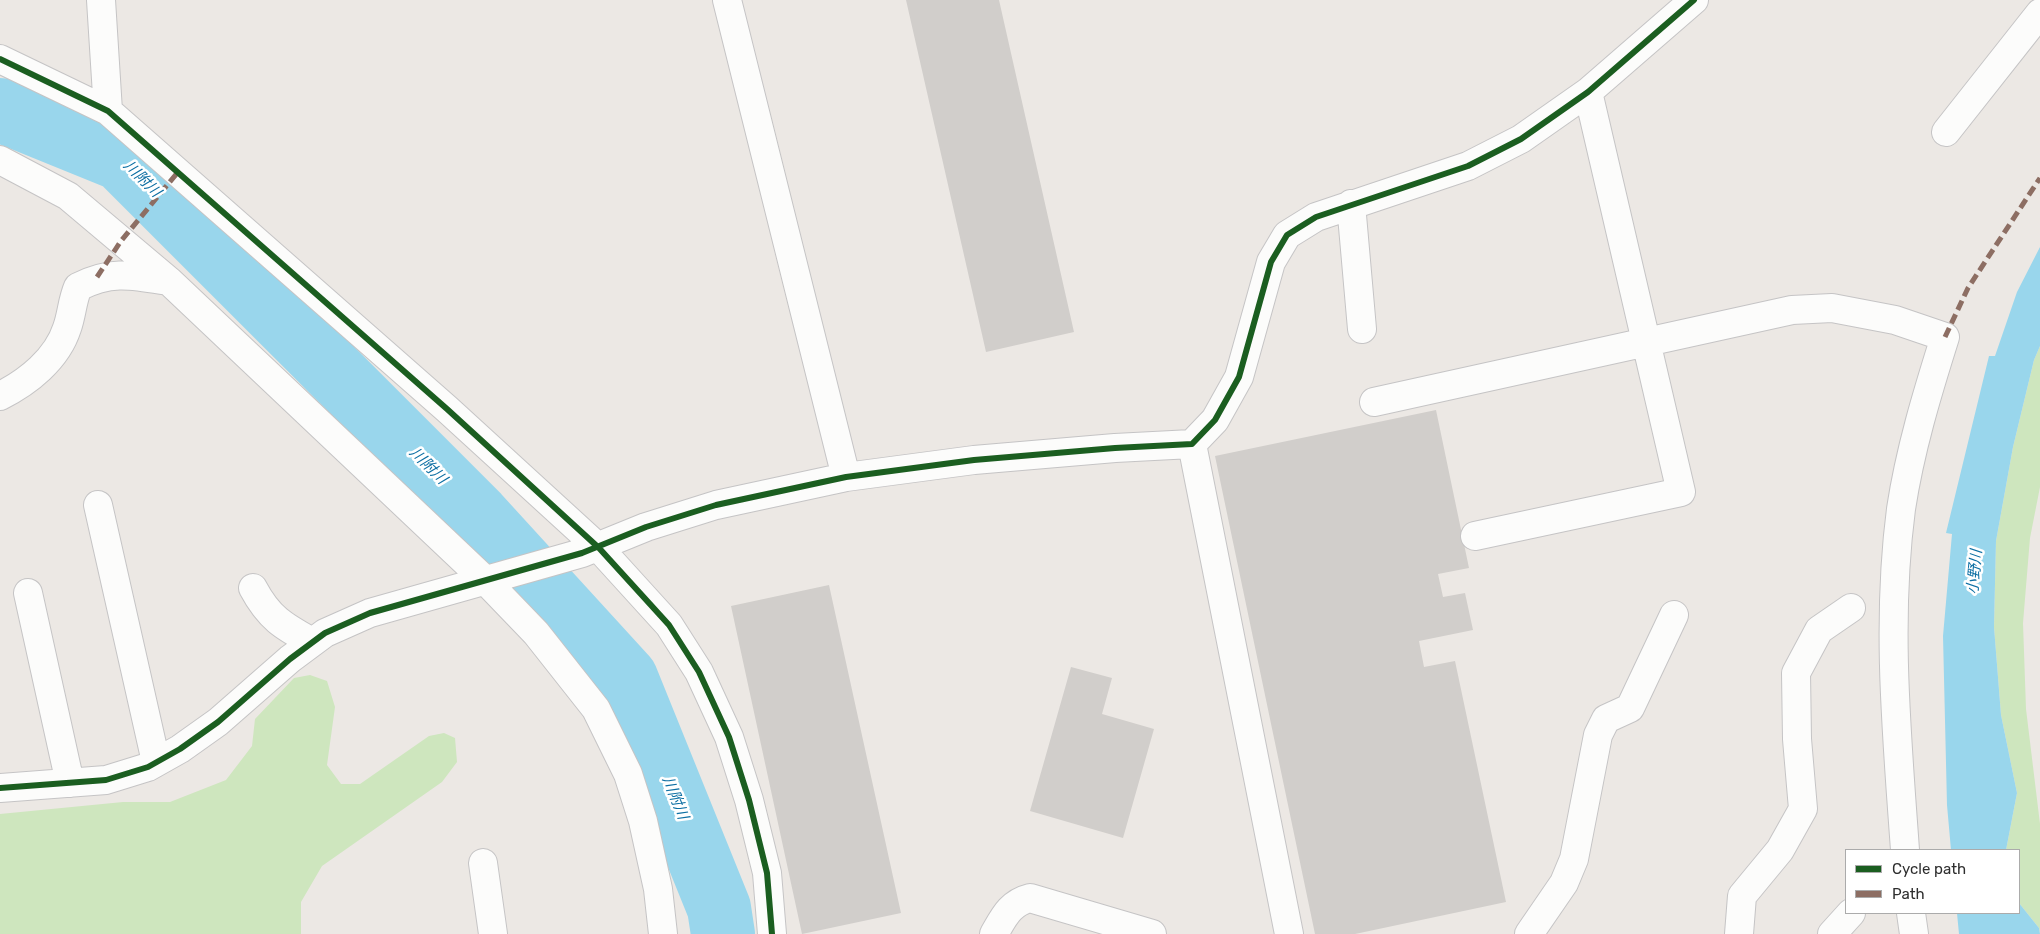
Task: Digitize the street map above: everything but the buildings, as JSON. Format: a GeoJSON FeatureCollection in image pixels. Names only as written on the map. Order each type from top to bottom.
{"type":"FeatureCollection","features":[{"type":"Feature","properties":{"kind":"street"},"geometry":{"type":"LineString","coordinates":[[101,0],[108,111]]}},
{"type":"Feature","properties":{"kind":"street"},"geometry":{"type":"LineString","coordinates":[[727,0],[846,477]]}},
{"type":"Feature","properties":{"kind":"street"},"geometry":{"type":"LineString","coordinates":[[0,788],[106,780],[156,762],[180,749],[218,722],[325,633],[370,613],[591,550],[646,527],[716,505],[775,490],[846,477],[1027,455],[1192,444],[1215,420],[1239,377],[1271,262],[1287,235],[1316,216],[1468,166],[1521,139],[1588,92],[1694,0]]}},
{"type":"Feature","properties":{"kind":"street"},"geometry":{"type":"LineString","coordinates":[[1946,132],[2040,13]]}},
{"type":"Feature","properties":{"kind":"street"},"geometry":{"type":"LineString","coordinates":[[0,59],[108,111],[447,409],[668,625],[699,672],[729,737],[749,800],[767,873],[772,934]]}},
{"type":"Feature","properties":{"kind":"street"},"geometry":{"type":"LineString","coordinates":[[1475,536],[1681,492],[1588,92]]}},
{"type":"Feature","properties":{"kind":"street"},"geometry":{"type":"LineString","coordinates":[[0,160],[36,177],[68,196],[169,281],[495,578],[596,709],[628,774],[643,821],[658,889],[663,934]]}},
{"type":"Feature","properties":{"kind":"street"},"geometry":{"type":"LineString","coordinates":[[1351,204],[1362,329]]}},
{"type":"Feature","properties":{"kind":"street"},"geometry":{"type":"LineString","coordinates":[[0,396],[34,374],[57,349],[68,328],[72,302],[78,287],[98,277],[125,274],[169,281]]}},
{"type":"Feature","properties":{"kind":"street"},"geometry":{"type":"LineString","coordinates":[[1374,402],[1792,310],[1832,308],[1895,320],[1945,337],[1918,423],[1901,510],[1894,593],[1893,682],[1905,849]]}},
{"type":"Feature","properties":{"kind":"street"},"geometry":{"type":"LineString","coordinates":[[1192,444],[1289,934]]}},
{"type":"Feature","properties":{"kind":"street"},"geometry":{"type":"LineString","coordinates":[[98,505],[156,762]]}},
{"type":"Feature","properties":{"kind":"street"},"geometry":{"type":"LineString","coordinates":[[253,588],[263,608],[283,626],[312,642]]}},
{"type":"Feature","properties":{"kind":"street"},"geometry":{"type":"LineString","coordinates":[[28,593],[70,783]]}},
{"type":"Feature","properties":{"kind":"street"},"geometry":{"type":"LineString","coordinates":[[1740,934],[1742,896],[1780,850],[1803,809],[1796,673],[1819,630],[1851,608]]}},
{"type":"Feature","properties":{"kind":"street"},"geometry":{"type":"LineString","coordinates":[[1528,934],[1564,883],[1574,858],[1598,735],[1606,719],[1630,708],[1674,615]]}},
{"type":"Feature","properties":{"kind":"street"},"geometry":{"type":"LineString","coordinates":[[483,863],[493,934]]}},
{"type":"Feature","properties":{"kind":"street"},"geometry":{"type":"LineString","coordinates":[[994,934],[1007,911],[1019,901],[1030,898],[1152,934]]}},
{"type":"Feature","properties":{"kind":"street"},"geometry":{"type":"LineString","coordinates":[[1832,934],[1850,914]]}},
{"type":"Feature","properties":{"kind":"street"},"geometry":{"type":"LineString","coordinates":[[1911,914],[1914,934]]}},
{"type":"Feature","properties":{"kind":"green space"},"geometry":{"type":"Polygon","coordinates":[[[2040,346],[2040,487],[2030,538],[2023,623],[2026,709],[2040,824],[2040,933],[2039,928],[2020,904],[2020,849],[2006,849],[2017,793],[2001,715],[1994,627],[1996,541],[2013,447],[2034,360],[2040,346]]]}},
{"type":"Feature","properties":{"kind":"green space"},"geometry":{"type":"Polygon","coordinates":[[[310,675],[327,681],[335,707],[327,765],[341,784],[360,784],[429,736],[444,733],[455,738],[457,762],[442,782],[322,866],[301,902],[301,934],[0,934],[0,814],[123,802],[170,802],[226,780],[252,746],[255,719],[294,678],[310,675]]]}},
{"type":"Feature","properties":{"kind":"water","name":"小野川"},"geometry":{"type":"Polygon","coordinates":[[[2040,247],[2040,346],[2034,360],[2013,447],[1996,541],[1994,627],[2001,715],[2017,793],[2006,849],[1951,849],[1947,805],[1943,636],[1952,534],[1946,533],[1989,356],[1995,356],[2017,292],[2040,247]]]}},
{"type":"Feature","properties":{"kind":"water"},"geometry":{"type":"Polygon","coordinates":[[[2020,904],[2039,928],[2040,934],[1959,934],[1957,914],[2020,914],[2020,904]]]}},
{"type":"Feature","properties":{"kind":"waterway","name":"川附川"},"geometry":{"type":"LineString","coordinates":[[0,110],[121,159],[478,516],[626,678],[719,908],[723,934]]}},
{"type":"Feature","properties":{"kind":"marked path"},"geometry":{"type":"LineString","coordinates":[[97,277],[121,241],[178,172]]}},
{"type":"Feature","properties":{"kind":"marked path"},"geometry":{"type":"LineString","coordinates":[[1945,337],[1968,288],[2040,178]]}},
{"type":"Feature","properties":{"kind":"cycle path"},"geometry":{"type":"LineString","coordinates":[[0,788],[106,780],[148,767],[180,749],[218,722],[290,659],[325,633],[370,613],[582,553],[646,527],[716,505],[846,477],[974,460],[1115,448],[1192,444],[1215,420],[1239,377],[1271,262],[1287,235],[1316,217],[1468,166],[1521,139],[1588,92],[1694,0]]}},
{"type":"Feature","properties":{"kind":"cycle path"},"geometry":{"type":"LineString","coordinates":[[0,59],[108,111],[447,409],[599,548],[669,625],[699,672],[729,737],[749,800],[767,873],[772,934]]}}]}
